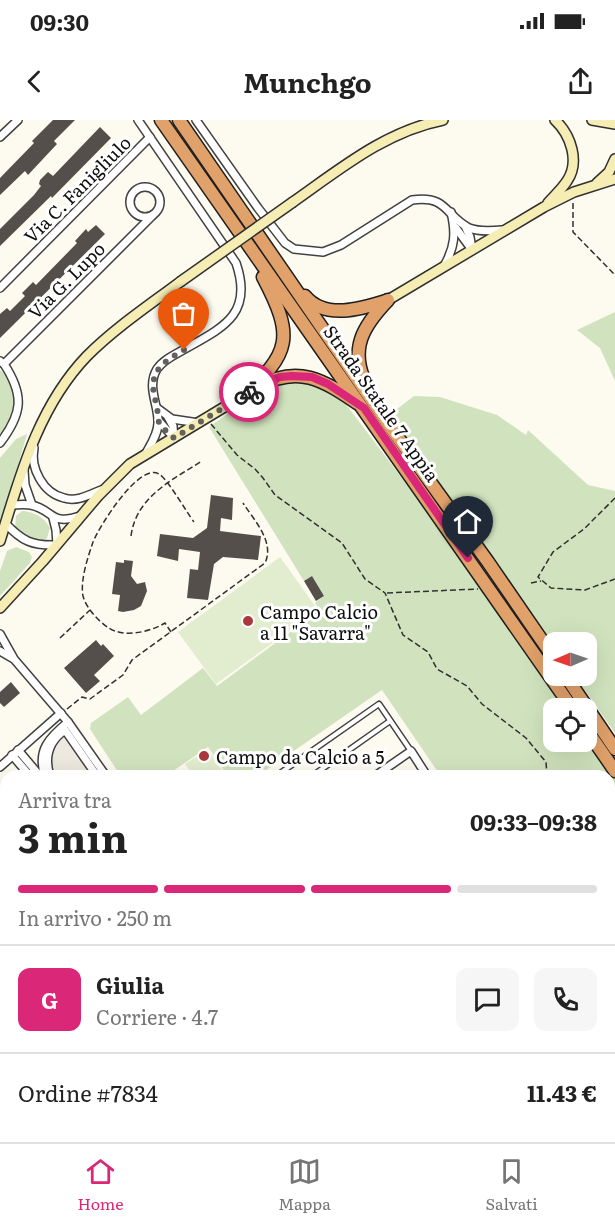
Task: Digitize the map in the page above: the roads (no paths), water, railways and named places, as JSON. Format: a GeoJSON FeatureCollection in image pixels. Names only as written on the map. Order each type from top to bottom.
{"type":"FeatureCollection","features":[{"type":"Feature","properties":{"kind":"highway","name":"Strada Statale 7 Appia"},"geometry":{"type":"LineString","coordinates":[[161,120],[565,698]]}},
{"type":"Feature","properties":{"kind":"highway","name":"Strada Statale 7 Appia"},"geometry":{"type":"LineString","coordinates":[[179,120],[391,428],[543,642]]}},
{"type":"Feature","properties":{"kind":"highway"},"geometry":{"type":"LineString","coordinates":[[241,397],[261,380],[274,364],[281,350],[283,334],[283,322],[278,305],[251,249]]}},
{"type":"Feature","properties":{"kind":"highway"},"geometry":{"type":"LineString","coordinates":[[277,262],[309,300],[323,308],[342,311],[362,309],[388,300]]}},
{"type":"Feature","properties":{"kind":"highway"},"geometry":{"type":"LineString","coordinates":[[388,300],[364,329],[358,357],[366,384],[391,428]]}},
{"type":"Feature","properties":{"kind":"highway"},"geometry":{"type":"LineString","coordinates":[[241,397],[280,377],[312,377],[328,384],[364,408]]}},
{"type":"Feature","properties":{"kind":"highway"},"geometry":{"type":"LineString","coordinates":[[572,686],[615,749]]}},
{"type":"Feature","properties":{"kind":"highway"},"geometry":{"type":"LineString","coordinates":[[597,745],[614,770]]}},
{"type":"Feature","properties":{"kind":"street"},"geometry":{"type":"LineString","coordinates":[[0,137],[18,120]]}},
{"type":"Feature","properties":{"kind":"street"},"geometry":{"type":"LineString","coordinates":[[138,120],[236,263],[242,288],[239,304],[225,326],[165,360],[157,370],[152,387],[158,408],[158,420],[156,434],[146,453]]}},
{"type":"Feature","properties":{"kind":"street"},"geometry":{"type":"LineString","coordinates":[[196,120],[258,208],[285,243],[294,249],[323,252],[341,245],[412,200],[431,200],[441,203],[471,229],[502,230]]}},
{"type":"Feature","properties":{"kind":"street"},"geometry":{"type":"LineString","coordinates":[[0,541],[23,466],[37,430],[66,383],[86,357],[115,330],[180,282],[374,146],[420,124],[443,120]]}},
{"type":"Feature","properties":{"kind":"street"},"geometry":{"type":"LineString","coordinates":[[544,207],[568,180],[573,165],[572,147],[566,131],[555,120]]}},
{"type":"Feature","properties":{"kind":"street"},"geometry":{"type":"LineString","coordinates":[[592,120],[615,124]]}},
{"type":"Feature","properties":{"kind":"street","name":"Via C. Fanigliulo"},"geometry":{"type":"LineString","coordinates":[[0,288],[150,137]]}},
{"type":"Feature","properties":{"kind":"street"},"geometry":{"type":"LineString","coordinates":[[595,185],[609,172],[615,159]]}},
{"type":"Feature","properties":{"kind":"street"},"geometry":{"type":"LineString","coordinates":[[388,300],[544,207],[574,192],[615,179]]}},
{"type":"Feature","properties":{"kind":"street"},"geometry":{"type":"LineString","coordinates":[[144,186],[158,193],[160,201],[153,215],[145,217],[137,215],[132,210],[129,202],[136,188],[144,186]]}},
{"type":"Feature","properties":{"kind":"street"},"geometry":{"type":"LineString","coordinates":[[443,267],[455,242],[451,212]]}},
{"type":"Feature","properties":{"kind":"street","name":"Via G. Lupo"},"geometry":{"type":"LineString","coordinates":[[2,362],[153,215]]}},
{"type":"Feature","properties":{"kind":"street"},"geometry":{"type":"LineString","coordinates":[[463,224],[470,237],[472,250]]}},
{"type":"Feature","properties":{"kind":"street"},"geometry":{"type":"LineString","coordinates":[[454,226],[472,250]]}},
{"type":"Feature","properties":{"kind":"street"},"geometry":{"type":"LineString","coordinates":[[0,443],[14,424],[18,409],[18,394],[2,362]]}},
{"type":"Feature","properties":{"kind":"street"},"geometry":{"type":"LineString","coordinates":[[0,608],[130,464],[241,397]]}},
{"type":"Feature","properties":{"kind":"street"},"geometry":{"type":"LineString","coordinates":[[158,408],[168,417],[173,426],[174,438]]}},
{"type":"Feature","properties":{"kind":"street"},"geometry":{"type":"LineString","coordinates":[[168,417],[180,422],[203,421]]}},
{"type":"Feature","properties":{"kind":"street"},"geometry":{"type":"LineString","coordinates":[[158,420],[174,438]]}},
{"type":"Feature","properties":{"kind":"street"},"geometry":{"type":"LineString","coordinates":[[37,430],[32,455],[34,466],[40,480],[51,492],[63,498],[81,499],[106,488]]}},
{"type":"Feature","properties":{"kind":"street"},"geometry":{"type":"LineString","coordinates":[[23,466],[25,485],[32,506]]}},
{"type":"Feature","properties":{"kind":"street"},"geometry":{"type":"LineString","coordinates":[[11,504],[32,506],[53,518],[57,544]]}},
{"type":"Feature","properties":{"kind":"street"},"geometry":{"type":"LineString","coordinates":[[53,518],[70,519],[82,515]]}},
{"type":"Feature","properties":{"kind":"street"},"geometry":{"type":"LineString","coordinates":[[5,523],[19,537],[28,542],[41,545],[57,544]]}},
{"type":"Feature","properties":{"kind":"street"},"geometry":{"type":"LineString","coordinates":[[0,634],[14,659],[61,713],[102,770]]}},
{"type":"Feature","properties":{"kind":"street"},"geometry":{"type":"LineString","coordinates":[[0,651],[14,659]]}},
{"type":"Feature","properties":{"kind":"street"},"geometry":{"type":"LineString","coordinates":[[0,767],[61,713]]}},
{"type":"Feature","properties":{"kind":"street"},"geometry":{"type":"LineString","coordinates":[[42,770],[41,756],[45,746],[68,722]]}},
{"type":"Feature","properties":{"kind":"street"},"geometry":{"type":"LineString","coordinates":[[49,770],[47,762],[53,741],[65,730],[93,770]]}},
{"type":"Feature","properties":{"kind":"street"},"geometry":{"type":"LineString","coordinates":[[384,770],[411,751],[424,770]]}},
{"type":"Feature","properties":{"kind":"street"},"geometry":{"type":"LineString","coordinates":[[15,752],[26,770]]}},
{"type":"Feature","properties":{"kind":"street"},"geometry":{"type":"LineString","coordinates":[[15,752],[36,770]]}},
{"type":"Feature","properties":{"kind":"lane"},"geometry":{"type":"LineString","coordinates":[[285,770],[379,704],[411,751]]}},
{"type":"Feature","properties":{"kind":"lane"},"geometry":{"type":"LineString","coordinates":[[321,770],[390,721]]}},
{"type":"Feature","properties":{"kind":"place","name":"Campo Calcio a 11 \"Savarra\""},"geometry":{"type":"Point","coordinates":[248,621]}},
{"type":"Feature","properties":{"kind":"place","name":"Campo da Calcio a 5"},"geometry":{"type":"Point","coordinates":[204,756]}}]}
